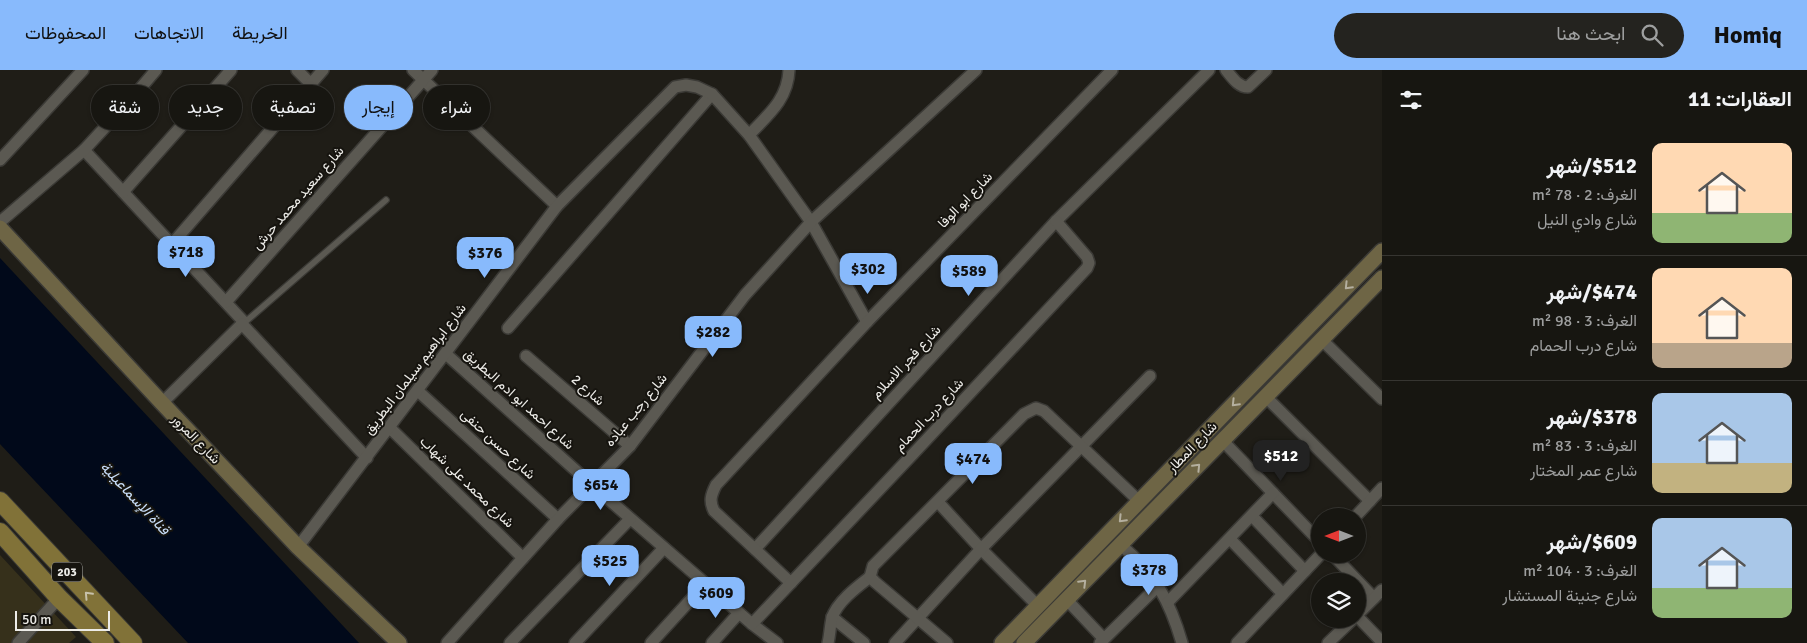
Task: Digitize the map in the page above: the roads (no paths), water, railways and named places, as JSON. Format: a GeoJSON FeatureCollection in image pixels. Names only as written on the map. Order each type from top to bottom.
{"type":"FeatureCollection","features":[{"type":"Feature","properties":{"kind":"main road","name":"203"},"geometry":{"type":"LineString","coordinates":[[0,501],[134,643]]}},
{"type":"Feature","properties":{"kind":"main road","name":"203"},"geometry":{"type":"LineString","coordinates":[[0,532],[59,598],[105,643]]}},
{"type":"Feature","properties":{"kind":"main road"},"geometry":{"type":"LineString","coordinates":[[26,560],[42,544]]}},
{"type":"Feature","properties":{"kind":"street"},"geometry":{"type":"LineString","coordinates":[[0,160],[83,70]]}},
{"type":"Feature","properties":{"kind":"street"},"geometry":{"type":"LineString","coordinates":[[0,222],[84,150],[156,70]]}},
{"type":"Feature","properties":{"kind":"street"},"geometry":{"type":"LineString","coordinates":[[123,192],[231,70]]}},
{"type":"Feature","properties":{"kind":"street"},"geometry":{"type":"LineString","coordinates":[[297,70],[311,84]]}},
{"type":"Feature","properties":{"kind":"street"},"geometry":{"type":"LineString","coordinates":[[172,244],[323,70]]}},
{"type":"Feature","properties":{"kind":"street"},"geometry":{"type":"LineString","coordinates":[[413,70],[557,206]]}},
{"type":"Feature","properties":{"kind":"street","name":"شارع سعيد محمد حرش"},"geometry":{"type":"LineString","coordinates":[[226,302],[432,70]]}},
{"type":"Feature","properties":{"kind":"street"},"geometry":{"type":"LineString","coordinates":[[749,135],[775,109],[789,84],[790,70]]}},
{"type":"Feature","properties":{"kind":"street","name":"شارع رجب عباده"},"geometry":{"type":"LineString","coordinates":[[446,643],[558,519],[630,446],[745,295],[811,222],[976,70]]}},
{"type":"Feature","properties":{"kind":"street","name":"شارع فجر الاسلام"},"geometry":{"type":"LineString","coordinates":[[755,550],[1056,221],[1209,70]]}},
{"type":"Feature","properties":{"kind":"street"},"geometry":{"type":"LineString","coordinates":[[1226,70],[1239,85],[1248,87],[1266,70]]}},
{"type":"Feature","properties":{"kind":"street","name":"شارع ابو الوفا"},"geometry":{"type":"LineString","coordinates":[[755,550],[714,511],[710,503],[716,485],[867,322],[1108,71]]}},
{"type":"Feature","properties":{"kind":"street","name":"شارع ابراهيم سيلمان البطريق"},"geometry":{"type":"LineString","coordinates":[[298,547],[557,206],[674,87],[686,85],[697,87],[712,94]]}},
{"type":"Feature","properties":{"kind":"street"},"geometry":{"type":"LineString","coordinates":[[508,328],[712,94],[749,135],[811,222],[867,322]]}},
{"type":"Feature","properties":{"kind":"street"},"geometry":{"type":"LineString","coordinates":[[84,150],[241,318],[242,324],[367,458]]}},
{"type":"Feature","properties":{"kind":"street","name":"شارع درب الحمام"},"geometry":{"type":"LineString","coordinates":[[752,624],[1087,268],[1089,263],[1087,257],[1056,221]]}},
{"type":"Feature","properties":{"kind":"street","name":"شارع المرور"},"geometry":{"type":"LineString","coordinates":[[0,228],[298,547],[399,643]]}},
{"type":"Feature","properties":{"kind":"street","name":"شارع المطار"},"geometry":{"type":"LineString","coordinates":[[1002,643],[1382,251]]}},
{"type":"Feature","properties":{"kind":"street","name":"شارع المطار"},"geometry":{"type":"LineString","coordinates":[[1024,643],[1382,278]]}},
{"type":"Feature","properties":{"kind":"street"},"geometry":{"type":"LineString","coordinates":[[162,403],[242,324]]}},
{"type":"Feature","properties":{"kind":"street"},"geometry":{"type":"LineString","coordinates":[[1322,340],[1382,399]]}},
{"type":"Feature","properties":{"kind":"street","name":"شارع احمد ابو ادم البطريق"},"geometry":{"type":"LineString","coordinates":[[446,354],[630,519],[752,624],[777,643]]}},
{"type":"Feature","properties":{"kind":"street","name":"شارع 2"},"geometry":{"type":"LineString","coordinates":[[526,356],[630,446]]}},
{"type":"Feature","properties":{"kind":"street"},"geometry":{"type":"LineString","coordinates":[[896,643],[917,617],[981,549],[1150,376]]}},
{"type":"Feature","properties":{"kind":"street","name":"شارع حسن حنفى"},"geometry":{"type":"LineString","coordinates":[[418,391],[558,519]]}},
{"type":"Feature","properties":{"kind":"street"},"geometry":{"type":"LineString","coordinates":[[1266,397],[1370,501]]}},
{"type":"Feature","properties":{"kind":"street"},"geometry":{"type":"LineString","coordinates":[[828,642],[832,618],[845,598],[870,577],[873,566],[1024,414],[1031,410],[1036,408],[1044,411],[1139,501]]}},
{"type":"Feature","properties":{"kind":"street","name":"شارع محمد على شهاب"},"geometry":{"type":"LineString","coordinates":[[390,428],[523,558]]}},
{"type":"Feature","properties":{"kind":"street"},"geometry":{"type":"LineString","coordinates":[[1223,441],[1311,533]]}},
{"type":"Feature","properties":{"kind":"street"},"geometry":{"type":"LineString","coordinates":[[1363,508],[1382,488]]}},
{"type":"Feature","properties":{"kind":"street"},"geometry":{"type":"LineString","coordinates":[[1168,602],[1273,494]]}},
{"type":"Feature","properties":{"kind":"street"},"geometry":{"type":"LineString","coordinates":[[938,502],[981,549],[1038,606]]}},
{"type":"Feature","properties":{"kind":"street"},"geometry":{"type":"LineString","coordinates":[[1252,516],[1305,571]]}},
{"type":"Feature","properties":{"kind":"street"},"geometry":{"type":"LineString","coordinates":[[510,643],[630,519]]}},
{"type":"Feature","properties":{"kind":"street"},"geometry":{"type":"LineString","coordinates":[[1230,539],[1283,594]]}},
{"type":"Feature","properties":{"kind":"street"},"geometry":{"type":"LineString","coordinates":[[1121,545],[1159,585],[1168,602],[1182,643]]}},
{"type":"Feature","properties":{"kind":"street"},"geometry":{"type":"LineString","coordinates":[[575,643],[664,548]]}},
{"type":"Feature","properties":{"kind":"street"},"geometry":{"type":"LineString","coordinates":[[755,550],[791,584]]}},
{"type":"Feature","properties":{"kind":"street"},"geometry":{"type":"LineString","coordinates":[[1086,556],[1099,568]]}},
{"type":"Feature","properties":{"kind":"street"},"geometry":{"type":"LineString","coordinates":[[1237,643],[1313,563]]}},
{"type":"Feature","properties":{"kind":"street"},"geometry":{"type":"LineString","coordinates":[[1342,563],[1378,594],[1366,607]]}},
{"type":"Feature","properties":{"kind":"street"},"geometry":{"type":"LineString","coordinates":[[870,577],[947,643]]}},
{"type":"Feature","properties":{"kind":"street"},"geometry":{"type":"LineString","coordinates":[[651,643],[705,584]]}},
{"type":"Feature","properties":{"kind":"street"},"geometry":{"type":"LineString","coordinates":[[1067,600],[1102,641],[1159,585]]}},
{"type":"Feature","properties":{"kind":"street"},"geometry":{"type":"LineString","coordinates":[[18,643],[59,598]]}},
{"type":"Feature","properties":{"kind":"street"},"geometry":{"type":"LineString","coordinates":[[712,643],[739,613]]}},
{"type":"Feature","properties":{"kind":"street"},"geometry":{"type":"LineString","coordinates":[[832,618],[864,643]]}},
{"type":"Feature","properties":{"kind":"street"},"geometry":{"type":"LineString","coordinates":[[1366,625],[1382,642]]}},
{"type":"Feature","properties":{"kind":"street"},"geometry":{"type":"LineString","coordinates":[[1328,643],[1344,628]]}},
{"type":"Feature","properties":{"kind":"lane"},"geometry":{"type":"LineString","coordinates":[[242,324],[386,200]]}},
{"type":"Feature","properties":{"kind":"water","name":"قناة الإسماعيلية"},"geometry":{"type":"Polygon","coordinates":[[[0,258],[359,643],[188,643],[0,444],[0,258]]]}}]}
